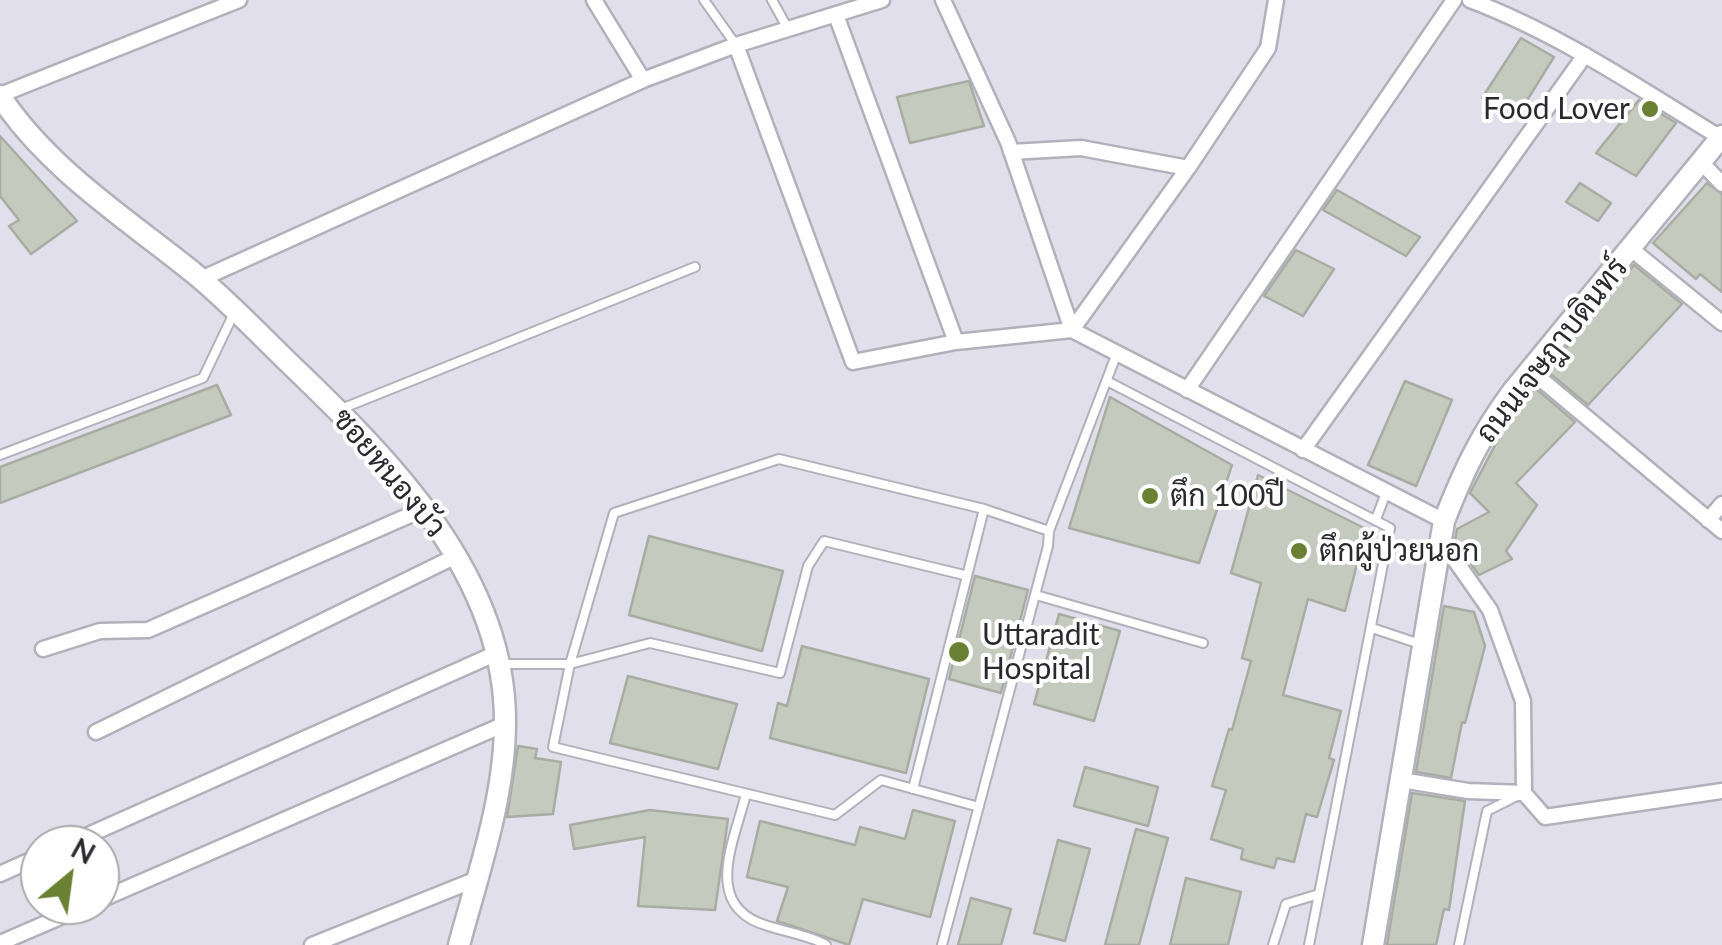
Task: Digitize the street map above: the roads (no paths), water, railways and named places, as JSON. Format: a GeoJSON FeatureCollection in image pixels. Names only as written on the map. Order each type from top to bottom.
{"type":"FeatureCollection","features":[{"type":"Feature","properties":{"kind":"street"},"geometry":{"type":"LineString","coordinates":[[0,96],[239,0]]}},
{"type":"Feature","properties":{"kind":"street"},"geometry":{"type":"LineString","coordinates":[[594,0],[642,80]]}},
{"type":"Feature","properties":{"kind":"street"},"geometry":{"type":"LineString","coordinates":[[201,278],[642,80],[882,0]]}},
{"type":"Feature","properties":{"kind":"street"},"geometry":{"type":"LineString","coordinates":[[943,0],[1011,152],[1072,330]]}},
{"type":"Feature","properties":{"kind":"street"},"geometry":{"type":"LineString","coordinates":[[1072,330],[1268,48],[1276,0]]}},
{"type":"Feature","properties":{"kind":"street"},"geometry":{"type":"LineString","coordinates":[[1187,390],[1454,0]]}},
{"type":"Feature","properties":{"kind":"street"},"geometry":{"type":"LineString","coordinates":[[1470,0],[1518,18],[1721,137]]}},
{"type":"Feature","properties":{"kind":"street"},"geometry":{"type":"LineString","coordinates":[[1518,18],[1523,0]]}},
{"type":"Feature","properties":{"kind":"street"},"geometry":{"type":"LineString","coordinates":[[836,14],[956,342]]}},
{"type":"Feature","properties":{"kind":"street"},"geometry":{"type":"LineString","coordinates":[[736,46],[853,362],[956,342],[1072,330],[1386,493],[1442,531],[1490,610],[1523,700],[1524,793],[1545,817],[1722,790]]}},
{"type":"Feature","properties":{"kind":"street"},"geometry":{"type":"LineString","coordinates":[[1304,450],[1585,55]]}},
{"type":"Feature","properties":{"kind":"street","name":"ซอยหนองบัว"},"geometry":{"type":"LineString","coordinates":[[0,96],[22,130],[57,164],[201,278],[338,410],[426,508],[472,585],[498,658],[506,724],[500,782],[459,945]]}},
{"type":"Feature","properties":{"kind":"street","name":"ถนนเจษฎาบดินทร์"},"geometry":{"type":"LineString","coordinates":[[1373,945],[1442,531],[1484,431],[1721,137]]}},
{"type":"Feature","properties":{"kind":"street"},"geometry":{"type":"LineString","coordinates":[[1011,152],[1080,148],[1188,168]]}},
{"type":"Feature","properties":{"kind":"street"},"geometry":{"type":"LineString","coordinates":[[1700,162],[1722,184]]}},
{"type":"Feature","properties":{"kind":"street"},"geometry":{"type":"LineString","coordinates":[[1630,248],[1722,323]]}},
{"type":"Feature","properties":{"kind":"street"},"geometry":{"type":"LineString","coordinates":[[1530,370],[1722,531]]}},
{"type":"Feature","properties":{"kind":"street"},"geometry":{"type":"LineString","coordinates":[[1708,520],[1722,504]]}},
{"type":"Feature","properties":{"kind":"street"},"geometry":{"type":"LineString","coordinates":[[43,650],[100,631],[148,630],[426,508]]}},
{"type":"Feature","properties":{"kind":"street"},"geometry":{"type":"LineString","coordinates":[[96,732],[456,556]]}},
{"type":"Feature","properties":{"kind":"street"},"geometry":{"type":"LineString","coordinates":[[112,825],[498,658]]}},
{"type":"Feature","properties":{"kind":"street"},"geometry":{"type":"LineString","coordinates":[[120,891],[506,724]]}},
{"type":"Feature","properties":{"kind":"street"},"geometry":{"type":"LineString","coordinates":[[1401,780],[1468,791],[1524,793]]}},
{"type":"Feature","properties":{"kind":"street"},"geometry":{"type":"LineString","coordinates":[[312,945],[477,879]]}},
{"type":"Feature","properties":{"kind":"street"},"geometry":{"type":"LineString","coordinates":[[0,943],[42,925]]}},
{"type":"Feature","properties":{"kind":"lane"},"geometry":{"type":"LineString","coordinates":[[704,0],[736,46]]}},
{"type":"Feature","properties":{"kind":"lane"},"geometry":{"type":"LineString","coordinates":[[772,0],[788,29]]}},
{"type":"Feature","properties":{"kind":"lane"},"geometry":{"type":"LineString","coordinates":[[338,410],[695,267]]}},
{"type":"Feature","properties":{"kind":"lane"},"geometry":{"type":"LineString","coordinates":[[0,455],[203,378],[235,312]]}},
{"type":"Feature","properties":{"kind":"lane"},"geometry":{"type":"LineString","coordinates":[[942,945],[1036,594],[1049,531],[1117,353]]}},
{"type":"Feature","properties":{"kind":"lane"},"geometry":{"type":"LineString","coordinates":[[1107,382],[1390,528],[1309,945]]}},
{"type":"Feature","properties":{"kind":"lane"},"geometry":{"type":"LineString","coordinates":[[979,807],[881,780],[835,815],[553,747],[570,664],[614,514],[779,459],[984,508],[1049,531]]}},
{"type":"Feature","properties":{"kind":"lane"},"geometry":{"type":"LineString","coordinates":[[1376,519],[1386,493]]}},
{"type":"Feature","properties":{"kind":"lane"},"geometry":{"type":"LineString","coordinates":[[912,789],[984,508]]}},
{"type":"Feature","properties":{"kind":"lane"},"geometry":{"type":"LineString","coordinates":[[498,658],[570,664],[650,643],[780,673],[808,566],[824,541],[964,575]]}},
{"type":"Feature","properties":{"kind":"lane"},"geometry":{"type":"LineString","coordinates":[[1036,594],[1203,644]]}},
{"type":"Feature","properties":{"kind":"lane"},"geometry":{"type":"LineString","coordinates":[[1372,628],[1423,645]]}},
{"type":"Feature","properties":{"kind":"lane"},"geometry":{"type":"LineString","coordinates":[[1459,945],[1487,811],[1524,793]]}},
{"type":"Feature","properties":{"kind":"lane"},"geometry":{"type":"LineString","coordinates":[[746,794],[726,874],[730,899],[751,922],[826,945]]}},
{"type":"Feature","properties":{"kind":"lane"},"geometry":{"type":"LineString","coordinates":[[1273,945],[1286,904],[1319,894]]}},
{"type":"Feature","properties":{"kind":"place","name":"Food Lover"},"geometry":{"type":"Point","coordinates":[1650,109]}},
{"type":"Feature","properties":{"kind":"place","name":"ตึก 100ปี"},"geometry":{"type":"Point","coordinates":[1150,496]}},
{"type":"Feature","properties":{"kind":"place","name":"ตึกผู้ป่วยนอก"},"geometry":{"type":"Point","coordinates":[1299,551]}},
{"type":"Feature","properties":{"kind":"place","name":"Uttaradit Hospital"},"geometry":{"type":"Point","coordinates":[959,652]}}]}
